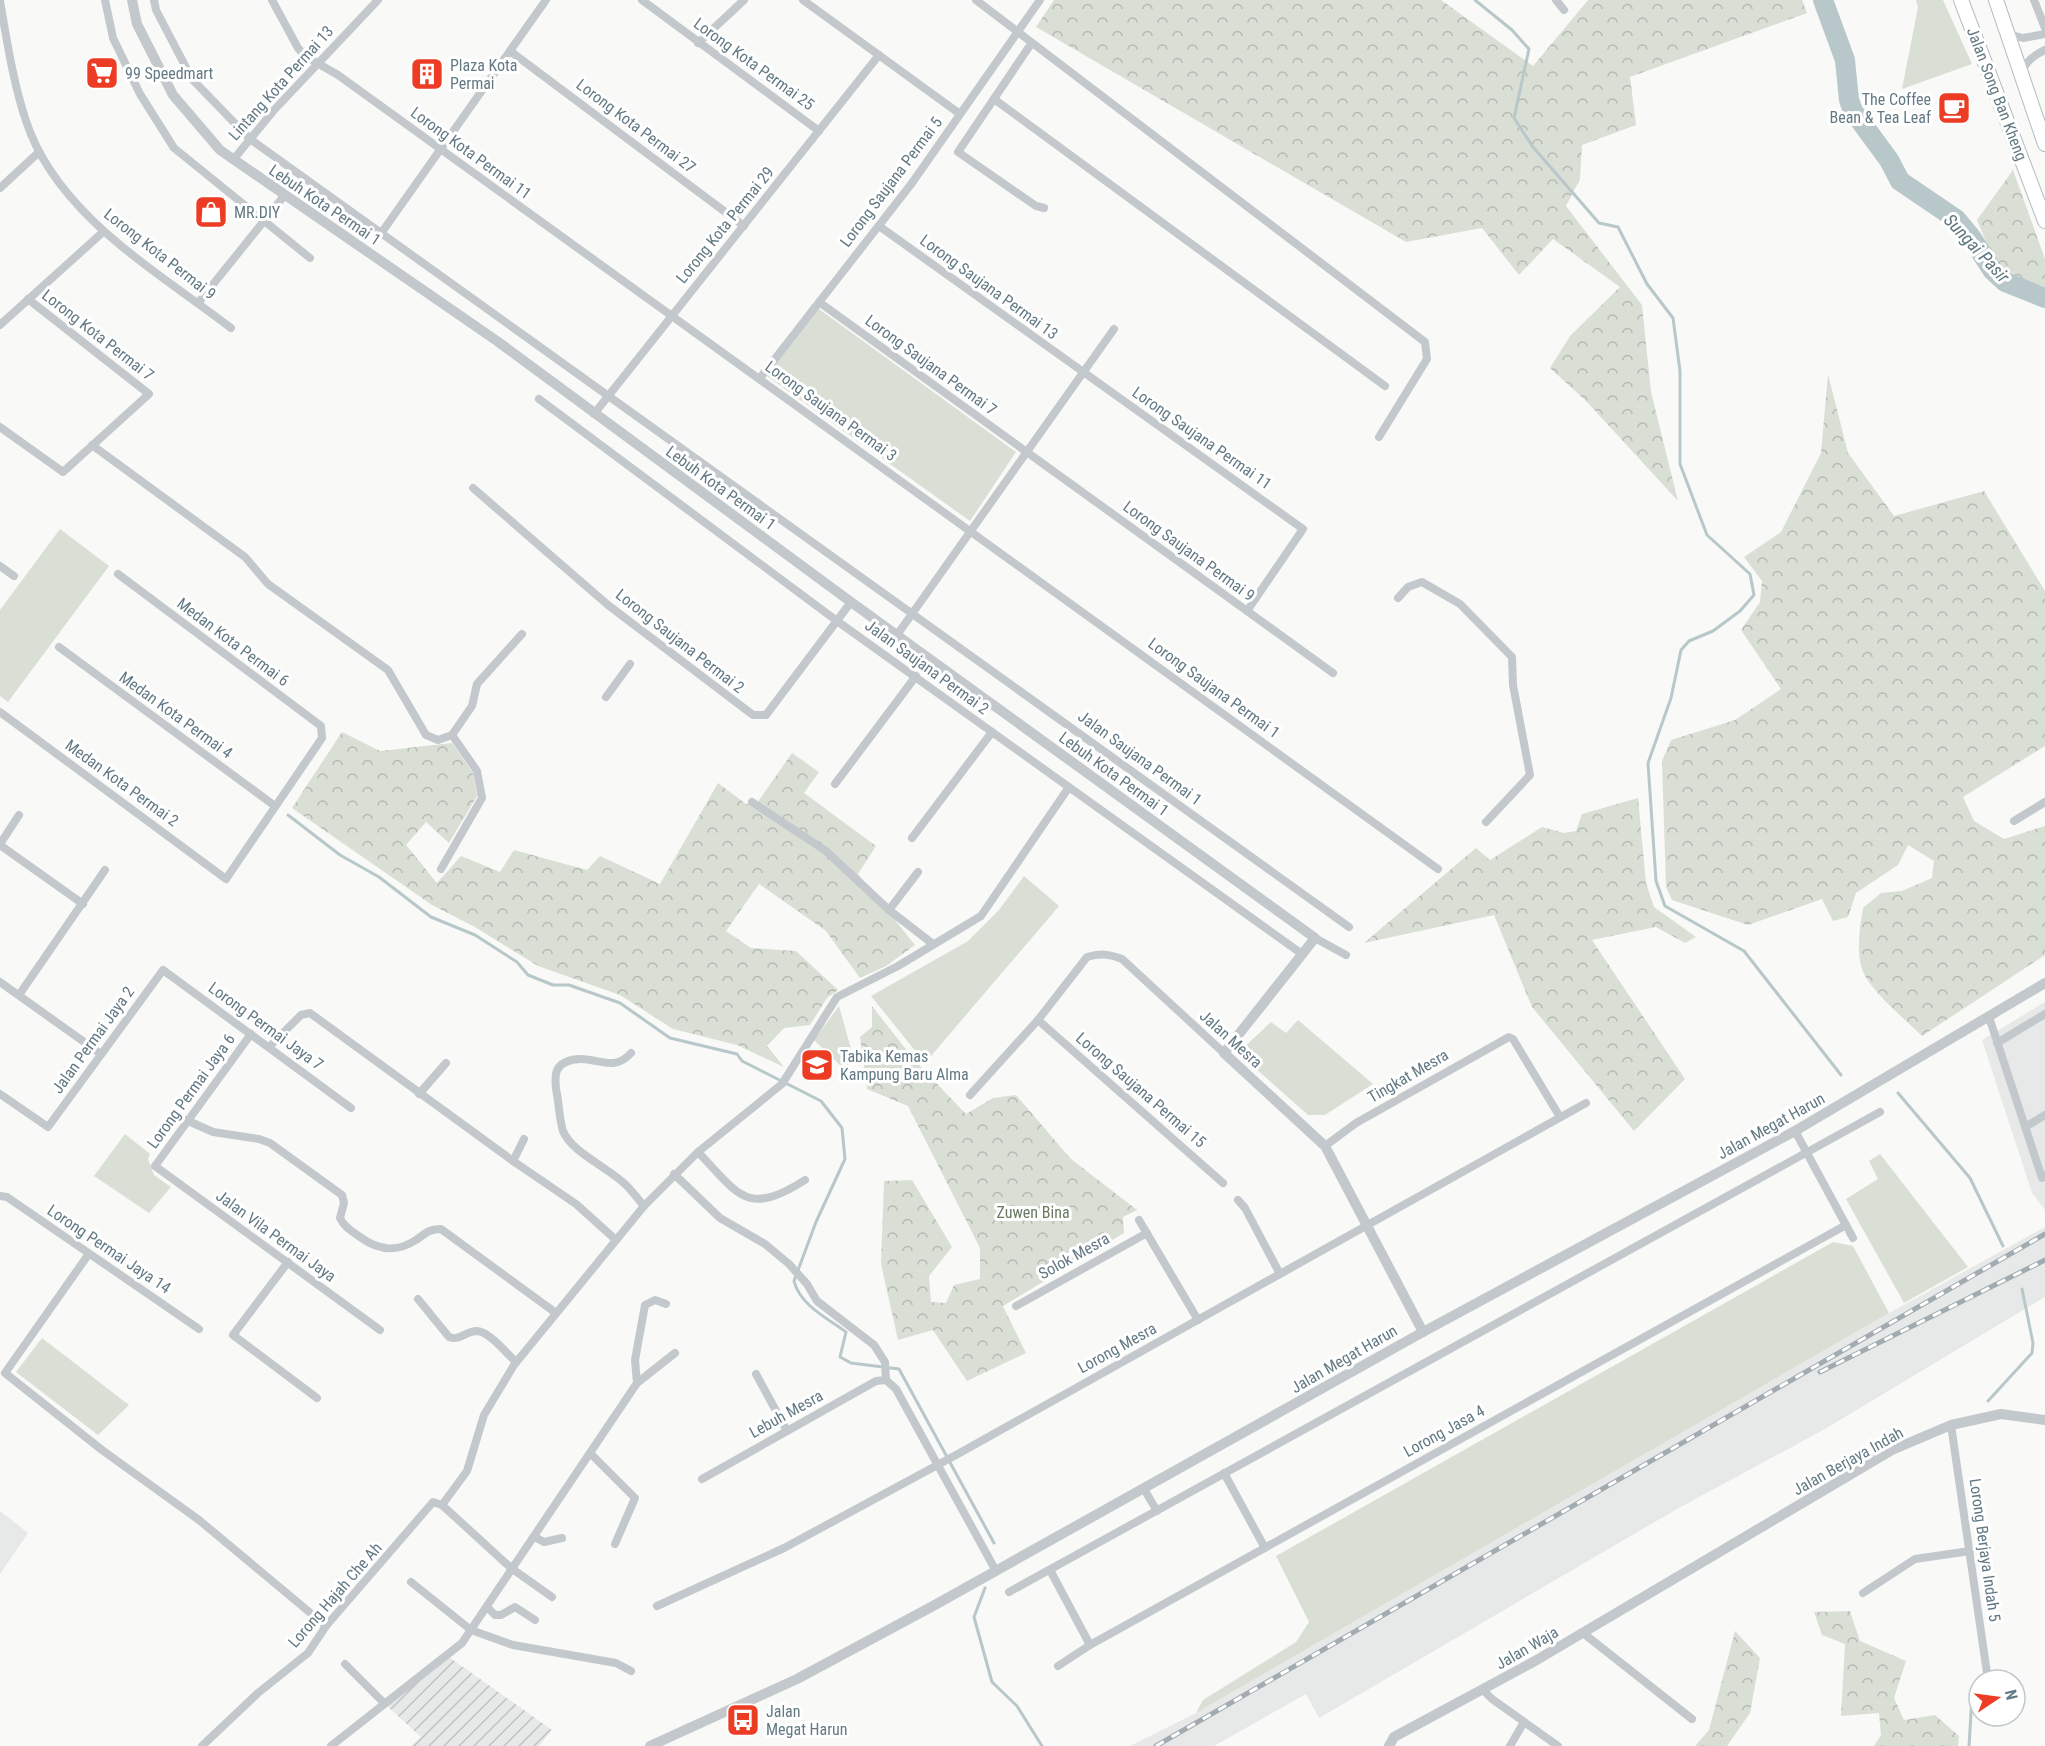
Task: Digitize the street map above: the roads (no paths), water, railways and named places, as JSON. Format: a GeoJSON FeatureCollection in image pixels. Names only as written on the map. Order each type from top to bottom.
{"type":"FeatureCollection","features":[{"type":"Feature","properties":{"kind":"main road","name":"Jalan Song Ban Kheng"},"geometry":{"type":"LineString","coordinates":[[1961,0],[2045,221]]}},
{"type":"Feature","properties":{"kind":"main road"},"geometry":{"type":"LineString","coordinates":[[1986,0],[1998,34],[2004,45],[2013,51]]}},
{"type":"Feature","properties":{"kind":"main road","name":"Jalan Song Ban Kheng"},"geometry":{"type":"LineString","coordinates":[[1996,0],[2045,144]]}},
{"type":"Feature","properties":{"kind":"street"},"geometry":{"type":"LineString","coordinates":[[105,0],[113,39],[140,94],[174,148],[310,258]]}},
{"type":"Feature","properties":{"kind":"street","name":"Lebuh Kota Permai 1"},"geometry":{"type":"LineString","coordinates":[[132,0],[137,24],[174,95],[220,150],[497,341],[851,602],[1315,938],[1346,955]]}},
{"type":"Feature","properties":{"kind":"street","name":"Lebuh Kota Permai 1"},"geometry":{"type":"LineString","coordinates":[[154,0],[156,10],[192,79],[250,139],[911,614]]}},
{"type":"Feature","properties":{"kind":"street","name":"Lorong Kota Permai 11"},"geometry":{"type":"LineString","coordinates":[[272,0],[298,48],[316,63],[338,75],[671,316]]}},
{"type":"Feature","properties":{"kind":"street","name":"Lintang Kota Permai 13"},"geometry":{"type":"LineString","coordinates":[[233,160],[316,63],[378,0]]}},
{"type":"Feature","properties":{"kind":"street"},"geometry":{"type":"LineString","coordinates":[[382,232],[546,0]]}},
{"type":"Feature","properties":{"kind":"street","name":"Lorong Kota Permai 25"},"geometry":{"type":"LineString","coordinates":[[642,0],[819,131]]}},
{"type":"Feature","properties":{"kind":"street"},"geometry":{"type":"LineString","coordinates":[[698,43],[744,0]]}},
{"type":"Feature","properties":{"kind":"street"},"geometry":{"type":"LineString","coordinates":[[803,0],[960,114]]}},
{"type":"Feature","properties":{"kind":"street"},"geometry":{"type":"LineString","coordinates":[[976,0],[1425,342],[1427,359],[1379,436]]}},
{"type":"Feature","properties":{"kind":"street","name":"Lorong Saujana Permai 5"},"geometry":{"type":"LineString","coordinates":[[760,378],[879,226],[1040,0]]}},
{"type":"Feature","properties":{"kind":"street"},"geometry":{"type":"LineString","coordinates":[[1556,0],[1564,10]]}},
{"type":"Feature","properties":{"kind":"street"},"geometry":{"type":"LineString","coordinates":[[2034,0],[2045,28]]}},
{"type":"Feature","properties":{"kind":"street","name":"Lorong Kota Permai 9"},"geometry":{"type":"LineString","coordinates":[[0,1],[17,89],[26,122],[49,168],[103,232],[231,328]]}},
{"type":"Feature","properties":{"kind":"street"},"geometry":{"type":"LineString","coordinates":[[2007,34],[2023,38],[2045,33]]}},
{"type":"Feature","properties":{"kind":"street"},"geometry":{"type":"LineString","coordinates":[[1031,44],[958,152],[1036,206],[1044,208]]}},
{"type":"Feature","properties":{"kind":"street"},"geometry":{"type":"LineString","coordinates":[[2021,79],[2023,67],[2032,57],[2045,50]]}},
{"type":"Feature","properties":{"kind":"street","name":"Lorong Kota Permai 27"},"geometry":{"type":"LineString","coordinates":[[510,51],[744,226]]}},
{"type":"Feature","properties":{"kind":"street","name":"Lorong Kota Permai 29"},"geometry":{"type":"LineString","coordinates":[[594,414],[879,55]]}},
{"type":"Feature","properties":{"kind":"street"},"geometry":{"type":"LineString","coordinates":[[994,99],[1385,386]]}},
{"type":"Feature","properties":{"kind":"street"},"geometry":{"type":"LineString","coordinates":[[0,188],[39,152]]}},
{"type":"Feature","properties":{"kind":"street"},"geometry":{"type":"LineString","coordinates":[[198,303],[284,196]]}},
{"type":"Feature","properties":{"kind":"street","name":"Lorong Saujana Permai 13"},"geometry":{"type":"LineString","coordinates":[[879,226],[1083,372]]}},
{"type":"Feature","properties":{"kind":"street"},"geometry":{"type":"LineString","coordinates":[[0,325],[103,232]]}},
{"type":"Feature","properties":{"kind":"street","name":"Lorong Kota Permai 7"},"geometry":{"type":"LineString","coordinates":[[28,299],[149,394],[92,446]]}},
{"type":"Feature","properties":{"kind":"street","name":"Lorong Saujana Permai 7"},"geometry":{"type":"LineString","coordinates":[[819,302],[1026,453]]}},
{"type":"Feature","properties":{"kind":"street","name":"Lorong Saujana Permai 3"},"geometry":{"type":"LineString","coordinates":[[671,316],[971,532]]}},
{"type":"Feature","properties":{"kind":"street"},"geometry":{"type":"LineString","coordinates":[[897,635],[1114,329]]}},
{"type":"Feature","properties":{"kind":"street","name":"Lorong Saujana Permai 11"},"geometry":{"type":"LineString","coordinates":[[1083,372],[1303,529],[1247,611]]}},
{"type":"Feature","properties":{"kind":"street","name":"Jalan Saujana Permai 2"},"geometry":{"type":"LineString","coordinates":[[539,399],[837,621],[1302,954]]}},
{"type":"Feature","properties":{"kind":"street"},"geometry":{"type":"LineString","coordinates":[[0,427],[63,472],[92,446],[245,557],[268,584],[388,670],[426,735],[438,740],[452,735],[472,706],[477,684],[522,634]]}},
{"type":"Feature","properties":{"kind":"street","name":"Lorong Saujana Permai 9"},"geometry":{"type":"LineString","coordinates":[[1026,453],[1334,673]]}},
{"type":"Feature","properties":{"kind":"street","name":"Lorong Saujana Permai 2"},"geometry":{"type":"LineString","coordinates":[[473,488],[608,605],[753,716],[766,716],[851,602]]}},
{"type":"Feature","properties":{"kind":"street","name":"Lorong Saujana Permai 1"},"geometry":{"type":"LineString","coordinates":[[971,532],[1438,869]]}},
{"type":"Feature","properties":{"kind":"street"},"geometry":{"type":"LineString","coordinates":[[0,566],[14,576]]}},
{"type":"Feature","properties":{"kind":"street","name":"Medan Kota Permai 6"},"geometry":{"type":"LineString","coordinates":[[118,574],[321,726],[322,738],[274,806]]}},
{"type":"Feature","properties":{"kind":"street"},"geometry":{"type":"LineString","coordinates":[[1398,598],[1408,587],[1422,582],[1460,604],[1512,657],[1513,685],[1530,775],[1486,822]]}},
{"type":"Feature","properties":{"kind":"street","name":"Jalan Saujana Permai 1"},"geometry":{"type":"LineString","coordinates":[[911,614],[1349,927]]}},
{"type":"Feature","properties":{"kind":"street","name":"Medan Kota Permai 4"},"geometry":{"type":"LineString","coordinates":[[59,647],[274,806]]}},
{"type":"Feature","properties":{"kind":"street"},"geometry":{"type":"LineString","coordinates":[[606,698],[630,664]]}},
{"type":"Feature","properties":{"kind":"street"},"geometry":{"type":"LineString","coordinates":[[835,784],[916,676]]}},
{"type":"Feature","properties":{"kind":"street","name":"Medan Kota Permai 2"},"geometry":{"type":"LineString","coordinates":[[0,712],[226,879],[274,806]]}},
{"type":"Feature","properties":{"kind":"street"},"geometry":{"type":"LineString","coordinates":[[912,838],[992,732]]}},
{"type":"Feature","properties":{"kind":"street"},"geometry":{"type":"LineString","coordinates":[[441,869],[482,798],[477,771],[452,735]]}},
{"type":"Feature","properties":{"kind":"street"},"geometry":{"type":"LineString","coordinates":[[552,1597],[511,1568],[442,1505],[467,1471],[484,1415],[516,1362],[644,1206],[674,1174],[782,1084],[837,997],[898,966],[981,916],[1069,787]]}},
{"type":"Feature","properties":{"kind":"street"},"geometry":{"type":"LineString","coordinates":[[752,802],[826,850],[889,909],[933,944]]}},
{"type":"Feature","properties":{"kind":"street"},"geometry":{"type":"LineString","coordinates":[[2014,821],[2045,802]]}},
{"type":"Feature","properties":{"kind":"street"},"geometry":{"type":"LineString","coordinates":[[19,815],[0,844],[83,904]]}},
{"type":"Feature","properties":{"kind":"street"},"geometry":{"type":"LineString","coordinates":[[19,995],[105,870]]}},
{"type":"Feature","properties":{"kind":"street"},"geometry":{"type":"LineString","coordinates":[[889,909],[918,872]]}},
{"type":"Feature","properties":{"kind":"street"},"geometry":{"type":"LineString","coordinates":[[1224,1053],[1315,938]]}},
{"type":"Feature","properties":{"kind":"street","name":"Jalan Mesra"},"geometry":{"type":"LineString","coordinates":[[970,1095],[1038,1020],[1087,957],[1107,954],[1122,959],[1325,1146],[1424,1332]]}},
{"type":"Feature","properties":{"kind":"street","name":"Lorong Permai Jaya 7"},"geometry":{"type":"LineString","coordinates":[[163,970],[351,1108]]}},
{"type":"Feature","properties":{"kind":"street","name":"Jalan Permai Jaya 2"},"geometry":{"type":"LineString","coordinates":[[0,1094],[48,1127],[163,970]]}},
{"type":"Feature","properties":{"kind":"street"},"geometry":{"type":"LineString","coordinates":[[0,982],[101,1054]]}},
{"type":"Feature","properties":{"kind":"street","name":"Jalan Megat Harun"},"geometry":{"type":"LineString","coordinates":[[650,1746],[797,1679],[996,1571],[1424,1332],[1795,1131],[2045,983]]}},
{"type":"Feature","properties":{"kind":"street"},"geometry":{"type":"LineString","coordinates":[[269,1047],[301,1015],[310,1013],[419,1094],[576,1204],[616,1240]]}},
{"type":"Feature","properties":{"kind":"street"},"geometry":{"type":"LineString","coordinates":[[1997,1042],[2045,1014]]}},
{"type":"Feature","properties":{"kind":"street"},"geometry":{"type":"LineString","coordinates":[[1989,1017],[2043,1177]]}},
{"type":"Feature","properties":{"kind":"street","name":"Lorong Saujana Permai 15"},"geometry":{"type":"LineString","coordinates":[[1038,1020],[1223,1183]]}},
{"type":"Feature","properties":{"kind":"street","name":"Lorong Permai Jaya 6"},"geometry":{"type":"LineString","coordinates":[[154,1166],[251,1034]]}},
{"type":"Feature","properties":{"kind":"street","name":"Tingkat Mesra"},"geometry":{"type":"LineString","coordinates":[[1325,1146],[1356,1122],[1509,1037],[1513,1039],[1560,1117]]}},
{"type":"Feature","properties":{"kind":"street"},"geometry":{"type":"LineString","coordinates":[[631,1053],[623,1063],[615,1064],[586,1059],[567,1061],[558,1067],[555,1078],[563,1131],[571,1143],[625,1184],[644,1206]]}},
{"type":"Feature","properties":{"kind":"street"},"geometry":{"type":"LineString","coordinates":[[419,1094],[446,1063]]}},
{"type":"Feature","properties":{"kind":"street","name":"Lorong Mesra"},"geometry":{"type":"LineString","coordinates":[[657,1606],[784,1548],[956,1455],[1586,1103]]}},
{"type":"Feature","properties":{"kind":"street"},"geometry":{"type":"LineString","coordinates":[[1009,1592],[1880,1112]]}},
{"type":"Feature","properties":{"kind":"street"},"geometry":{"type":"LineString","coordinates":[[2025,1127],[2045,1115]]}},
{"type":"Feature","properties":{"kind":"street"},"geometry":{"type":"LineString","coordinates":[[186,1120],[213,1132],[270,1143],[342,1195],[344,1203],[340,1218],[343,1224],[374,1247],[382,1249],[405,1245],[429,1229],[441,1229],[556,1313]]}},
{"type":"Feature","properties":{"kind":"street"},"geometry":{"type":"LineString","coordinates":[[1795,1131],[1853,1238]]}},
{"type":"Feature","properties":{"kind":"street"},"geometry":{"type":"LineString","coordinates":[[513,1161],[524,1139]]}},
{"type":"Feature","properties":{"kind":"street"},"geometry":{"type":"LineString","coordinates":[[698,1152],[734,1189],[751,1199],[769,1200],[805,1180]]}},
{"type":"Feature","properties":{"kind":"street","name":"Jalan Vila Permai Jaya"},"geometry":{"type":"LineString","coordinates":[[154,1166],[380,1330]]}},
{"type":"Feature","properties":{"kind":"street"},"geometry":{"type":"LineString","coordinates":[[674,1174],[720,1218],[765,1244],[793,1268],[817,1301],[874,1345],[896,1389],[941,1463],[996,1571]]}},
{"type":"Feature","properties":{"kind":"street","name":"Lorong Permai Jaya 14"},"geometry":{"type":"LineString","coordinates":[[0,1195],[199,1329]]}},
{"type":"Feature","properties":{"kind":"street"},"geometry":{"type":"LineString","coordinates":[[1238,1200],[1245,1208],[1280,1274]]}},
{"type":"Feature","properties":{"kind":"street"},"geometry":{"type":"LineString","coordinates":[[1139,1220],[1198,1320]]}},
{"type":"Feature","properties":{"kind":"street","name":"Lorong Jasa 4"},"geometry":{"type":"LineString","coordinates":[[1058,1666],[1090,1645],[1846,1225]]}},
{"type":"Feature","properties":{"kind":"street","name":"Solok Mesra"},"geometry":{"type":"LineString","coordinates":[[1016,1306],[1147,1233]]}},
{"type":"Feature","properties":{"kind":"street"},"geometry":{"type":"LineString","coordinates":[[88,1255],[5,1373],[102,1450],[199,1520],[326,1626]]}},
{"type":"Feature","properties":{"kind":"street"},"geometry":{"type":"LineString","coordinates":[[288,1262],[233,1335],[317,1398]]}},
{"type":"Feature","properties":{"kind":"street"},"geometry":{"type":"LineString","coordinates":[[418,1299],[449,1337],[455,1339],[477,1331],[484,1334],[516,1362]]}},
{"type":"Feature","properties":{"kind":"street"},"geometry":{"type":"LineString","coordinates":[[637,1383],[635,1360],[645,1305],[656,1300],[666,1304]]}},
{"type":"Feature","properties":{"kind":"street"},"geometry":{"type":"LineString","coordinates":[[331,1746],[462,1643],[637,1383],[675,1353]]}},
{"type":"Feature","properties":{"kind":"street","name":"Lebuh Mesra"},"geometry":{"type":"LineString","coordinates":[[702,1479],[876,1381],[886,1371]]}},
{"type":"Feature","properties":{"kind":"street"},"geometry":{"type":"LineString","coordinates":[[756,1374],[787,1431]]}},
{"type":"Feature","properties":{"kind":"street","name":"Jalan Berjaya Indah"},"geometry":{"type":"LineString","coordinates":[[1680,1575],[1892,1450],[1951,1425],[2001,1414],[2045,1420]]}},
{"type":"Feature","properties":{"kind":"street","name":"Lorong Berjaya Indah 5"},"geometry":{"type":"LineString","coordinates":[[1951,1425],[1986,1668]]}},
{"type":"Feature","properties":{"kind":"street"},"geometry":{"type":"LineString","coordinates":[[591,1454],[635,1498],[615,1544]]}},
{"type":"Feature","properties":{"kind":"street"},"geometry":{"type":"LineString","coordinates":[[1224,1473],[1264,1548]]}},
{"type":"Feature","properties":{"kind":"street"},"geometry":{"type":"LineString","coordinates":[[1144,1489],[1157,1511]]}},
{"type":"Feature","properties":{"kind":"street","name":"Lorong Hajah Che Ah"},"geometry":{"type":"LineString","coordinates":[[202,1746],[258,1693],[308,1653],[326,1626],[429,1504],[442,1505]]}},
{"type":"Feature","properties":{"kind":"street"},"geometry":{"type":"LineString","coordinates":[[535,1537],[544,1542],[562,1538]]}},
{"type":"Feature","properties":{"kind":"street"},"geometry":{"type":"LineString","coordinates":[[1863,1593],[1915,1559],[1970,1551]]}},
{"type":"Feature","properties":{"kind":"street"},"geometry":{"type":"LineString","coordinates":[[1050,1570],[1090,1645]]}},
{"type":"Feature","properties":{"kind":"street","name":"Jalan Waja"},"geometry":{"type":"LineString","coordinates":[[1389,1746],[1394,1737],[1483,1690],[1680,1575]]}},
{"type":"Feature","properties":{"kind":"street"},"geometry":{"type":"LineString","coordinates":[[411,1582],[471,1630],[513,1645],[616,1663],[630,1671]]}},
{"type":"Feature","properties":{"kind":"street"},"geometry":{"type":"LineString","coordinates":[[487,1607],[495,1615],[501,1615],[515,1607],[535,1620]]}},
{"type":"Feature","properties":{"kind":"street"},"geometry":{"type":"LineString","coordinates":[[1583,1633],[1692,1719]]}},
{"type":"Feature","properties":{"kind":"street"},"geometry":{"type":"LineString","coordinates":[[345,1664],[384,1703]]}},
{"type":"Feature","properties":{"kind":"street"},"geometry":{"type":"LineString","coordinates":[[1483,1690],[1558,1746]]}},
{"type":"Feature","properties":{"kind":"street"},"geometry":{"type":"LineString","coordinates":[[1510,1746],[1524,1722]]}},
{"type":"Feature","properties":{"kind":"waterway"},"geometry":{"type":"LineString","coordinates":[[1475,0],[1512,30],[1529,49],[1514,118],[1533,147],[1599,223],[1618,227],[1647,284],[1673,318],[1680,371],[1680,464],[1707,535],[1750,574],[1754,595],[1740,611],[1713,631],[1689,641],[1681,650],[1671,698],[1648,763],[1656,881],[1665,906],[1744,951],[1841,1075]]}},
{"type":"Feature","properties":{"kind":"waterway","name":"Sungai Pasir"},"geometry":{"type":"LineString","coordinates":[[1823,0],[1845,60],[1849,100],[1853,111],[1889,160],[1900,181],[1956,219],[1993,271],[2005,282],[2045,298]]}},
{"type":"Feature","properties":{"kind":"waterway"},"geometry":{"type":"LineString","coordinates":[[288,815],[340,855],[379,877],[431,917],[475,935],[517,962],[528,975],[553,985],[569,985],[620,1003],[670,1038],[737,1054],[742,1061],[821,1101],[842,1128],[845,1159],[816,1222],[794,1281],[797,1290],[808,1304],[846,1332],[840,1357],[851,1363],[899,1369],[994,1543]]}},
{"type":"Feature","properties":{"kind":"waterway"},"geometry":{"type":"LineString","coordinates":[[1898,1093],[1970,1178],[2003,1246]]}},
{"type":"Feature","properties":{"kind":"waterway"},"geometry":{"type":"LineString","coordinates":[[1988,1401],[2032,1353],[2033,1343],[2022,1289]]}},
{"type":"Feature","properties":{"kind":"waterway"},"geometry":{"type":"LineString","coordinates":[[985,1588],[974,1617],[992,1682],[1017,1706],[1042,1746]]}},
{"type":"Feature","properties":{"kind":"waterway"},"geometry":{"type":"LineString","coordinates":[[1969,1746],[1970,1728]]}},
{"type":"Feature","properties":{"kind":"railway"},"geometry":{"type":"LineString","coordinates":[[1156,1746],[2045,1234]]}},
{"type":"Feature","properties":{"kind":"railway"},"geometry":{"type":"LineString","coordinates":[[1820,1372],[2045,1260]]}},
{"type":"Feature","properties":{"kind":"place","name":"99 Speedmart"},"geometry":{"type":"Point","coordinates":[102,73]}},
{"type":"Feature","properties":{"kind":"place","name":"Plaza Kota Permai"},"geometry":{"type":"Point","coordinates":[427,74]}},
{"type":"Feature","properties":{"kind":"place","name":"The Coffee Bean & Tea Leaf"},"geometry":{"type":"Point","coordinates":[1954,108]}},
{"type":"Feature","properties":{"kind":"place","name":"MR.DIY"},"geometry":{"type":"Point","coordinates":[211,212]}},
{"type":"Feature","properties":{"kind":"place","name":"Tabika Kemas Kampung Baru Alma"},"geometry":{"type":"Point","coordinates":[817,1065]}},
{"type":"Feature","properties":{"kind":"place","name":"Jalan Megat Harun"},"geometry":{"type":"Point","coordinates":[743,1720]}},
{"type":"Feature","properties":{"kind":"park label","name":"Zuwen Bina"},"geometry":{"type":"Point","coordinates":[1033,1212]}}]}
